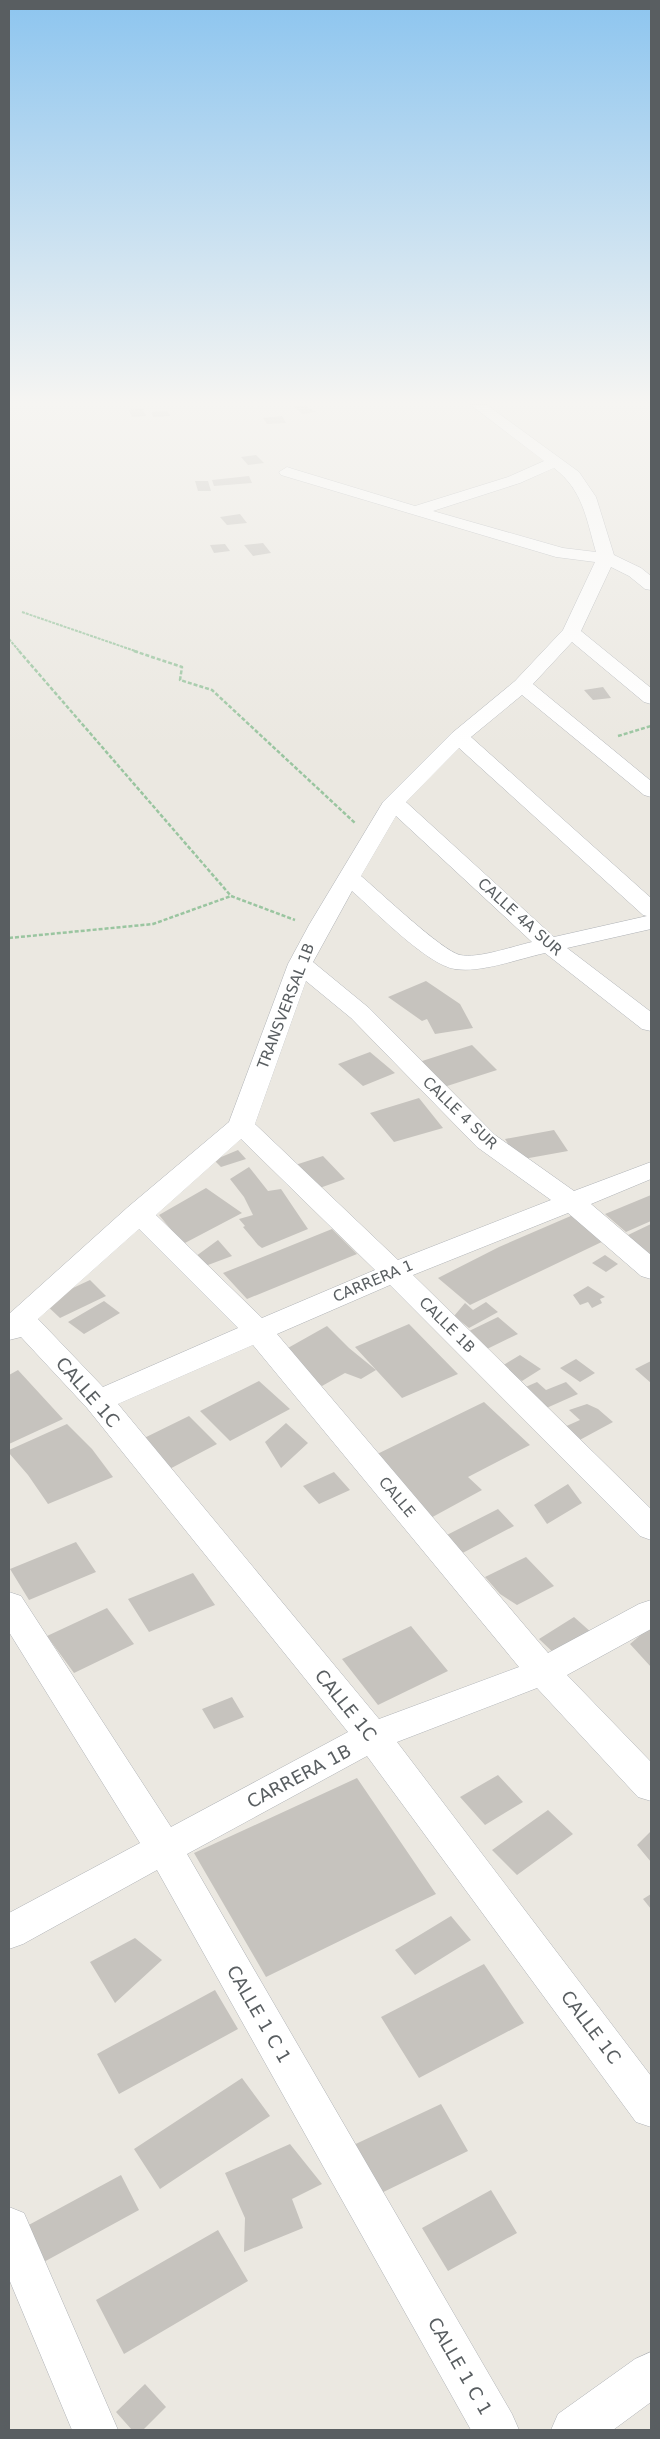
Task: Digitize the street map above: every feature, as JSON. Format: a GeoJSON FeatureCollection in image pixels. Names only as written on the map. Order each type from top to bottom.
{"type":"FeatureCollection","features":[{"type":"Feature","properties":{"kind":"street"},"geometry":{"type":"LineString","coordinates":[[443,519],[562,553],[606,558],[643,569],[651,586]]}},
{"type":"Feature","properties":{"kind":"street"},"geometry":{"type":"LineString","coordinates":[[594,519],[606,558]]}},
{"type":"Feature","properties":{"kind":"street","name":"TRANSVERSAL 1B"},"geometry":{"type":"LineString","coordinates":[[15,1325],[138,1212],[241,1125],[300,964],[320,925],[394,802],[458,737],[522,685],[571,632],[606,558]]}},
{"type":"Feature","properties":{"kind":"street"},"geometry":{"type":"LineString","coordinates":[[571,632],[651,698]]}},
{"type":"Feature","properties":{"kind":"street"},"geometry":{"type":"LineString","coordinates":[[522,685],[651,791]]}},
{"type":"Feature","properties":{"kind":"street"},"geometry":{"type":"LineString","coordinates":[[458,737],[651,910]]}},
{"type":"Feature","properties":{"kind":"street","name":"CALLE 4A SUR"},"geometry":{"type":"LineString","coordinates":[[394,802],[549,945],[651,1024]]}},
{"type":"Feature","properties":{"kind":"street"},"geometry":{"type":"LineString","coordinates":[[349,877],[435,951],[455,962],[472,962],[651,922]]}},
{"type":"Feature","properties":{"kind":"street","name":"CALLE 4 SUR"},"geometry":{"type":"LineString","coordinates":[[300,964],[360,1013],[486,1141],[571,1201],[651,1270]]}},
{"type":"Feature","properties":{"kind":"street","name":"CALLE 1B"},"geometry":{"type":"LineString","coordinates":[[241,1125],[394,1272],[651,1528]]}},
{"type":"Feature","properties":{"kind":"street","name":"CARRERA 1"},"geometry":{"type":"LineString","coordinates":[[98,1401],[394,1272],[651,1170]]}},
{"type":"Feature","properties":{"kind":"street","name":"CALLE"},"geometry":{"type":"LineString","coordinates":[[138,1212],[258,1332],[543,1672],[651,1786]]}},
{"type":"Feature","properties":{"kind":"street","name":"CALLE 1C"},"geometry":{"type":"LineString","coordinates":[[15,1325],[98,1401],[372,1736],[651,2108]]}},
{"type":"Feature","properties":{"kind":"street","name":"CALLE 1 C 1"},"geometry":{"type":"LineString","coordinates":[[9,1605],[164,1848],[496,2430]]}},
{"type":"Feature","properties":{"kind":"street","name":"CARRERA 1B"},"geometry":{"type":"LineString","coordinates":[[9,1932],[372,1736],[543,1672],[651,1613]]}},
{"type":"Feature","properties":{"kind":"street"},"geometry":{"type":"LineString","coordinates":[[9,2228],[95,2430]]}},
{"type":"Feature","properties":{"kind":"street"},"geometry":{"type":"LineString","coordinates":[[574,2430],[651,2375]]}},
{"type":"Feature","properties":{"kind":"path"},"geometry":{"type":"LineString","coordinates":[[22,612],[182,667],[180,680],[212,690],[372,839]]}},
{"type":"Feature","properties":{"kind":"path"},"geometry":{"type":"LineString","coordinates":[[9,639],[231,896],[293,919],[320,925]]}},
{"type":"Feature","properties":{"kind":"path"},"geometry":{"type":"LineString","coordinates":[[593,744],[651,726]]}},
{"type":"Feature","properties":{"kind":"path"},"geometry":{"type":"LineString","coordinates":[[9,938],[153,924],[231,896]]}},
{"type":"Feature","properties":{"kind":"building"},"geometry":{"type":"Polygon","coordinates":[[[222,519],[244,519],[247,523],[227,525],[222,519]]]}},
{"type":"Feature","properties":{"kind":"building"},"geometry":{"type":"Polygon","coordinates":[[[263,543],[271,553],[253,556],[244,545],[263,543]]]}},
{"type":"Feature","properties":{"kind":"building"},"geometry":{"type":"Polygon","coordinates":[[[225,544],[230,551],[214,553],[210,545],[225,544]]]}},
{"type":"Feature","properties":{"kind":"building"},"geometry":{"type":"Polygon","coordinates":[[[603,687],[611,698],[593,700],[584,690],[603,687]]]}},
{"type":"Feature","properties":{"kind":"building"},"geometry":{"type":"Polygon","coordinates":[[[426,981],[460,1004],[473,1028],[435,1034],[427,1019],[422,1021],[388,997],[426,981]]]}},
{"type":"Feature","properties":{"kind":"building"},"geometry":{"type":"Polygon","coordinates":[[[472,1045],[497,1070],[444,1087],[419,1062],[472,1045]]]}},
{"type":"Feature","properties":{"kind":"building"},"geometry":{"type":"Polygon","coordinates":[[[370,1052],[395,1073],[363,1086],[338,1064],[370,1052]]]}},
{"type":"Feature","properties":{"kind":"building"},"geometry":{"type":"Polygon","coordinates":[[[419,1098],[443,1128],[394,1142],[370,1113],[419,1098]]]}},
{"type":"Feature","properties":{"kind":"building"},"geometry":{"type":"Polygon","coordinates":[[[554,1130],[568,1151],[518,1160],[505,1139],[554,1130]]]}},
{"type":"Feature","properties":{"kind":"building"},"geometry":{"type":"Polygon","coordinates":[[[238,1150],[246,1159],[221,1167],[214,1160],[238,1150]]]}},
{"type":"Feature","properties":{"kind":"building"},"geometry":{"type":"Polygon","coordinates":[[[323,1156],[345,1179],[314,1190],[289,1167],[323,1156]]]}},
{"type":"Feature","properties":{"kind":"building"},"geometry":{"type":"Polygon","coordinates":[[[249,1167],[268,1191],[281,1189],[308,1229],[262,1248],[258,1245],[239,1219],[253,1215],[244,1197],[230,1179],[249,1167]]]}},
{"type":"Feature","properties":{"kind":"building"},"geometry":{"type":"Polygon","coordinates":[[[206,1188],[242,1213],[183,1244],[159,1215],[206,1188]]]}},
{"type":"Feature","properties":{"kind":"building"},"geometry":{"type":"Polygon","coordinates":[[[651,1195],[651,1221],[626,1232],[605,1214],[651,1195]]]}},
{"type":"Feature","properties":{"kind":"building"},"geometry":{"type":"Polygon","coordinates":[[[580,1212],[610,1238],[470,1305],[438,1278],[499,1247],[580,1212]]]}},
{"type":"Feature","properties":{"kind":"building"},"geometry":{"type":"Polygon","coordinates":[[[651,1224],[651,1257],[628,1235],[651,1224]]]}},
{"type":"Feature","properties":{"kind":"building"},"geometry":{"type":"Polygon","coordinates":[[[332,1229],[357,1254],[247,1299],[223,1273],[332,1229]]]}},
{"type":"Feature","properties":{"kind":"building"},"geometry":{"type":"Polygon","coordinates":[[[218,1240],[232,1256],[200,1268],[192,1259],[218,1240]]]}},
{"type":"Feature","properties":{"kind":"building"},"geometry":{"type":"Polygon","coordinates":[[[605,1255],[618,1264],[606,1272],[592,1263],[605,1255]]]}},
{"type":"Feature","properties":{"kind":"building"},"geometry":{"type":"Polygon","coordinates":[[[90,1280],[106,1296],[60,1318],[43,1302],[90,1280]]]}},
{"type":"Feature","properties":{"kind":"building"},"geometry":{"type":"Polygon","coordinates":[[[588,1286],[605,1297],[600,1299],[602,1303],[592,1308],[588,1302],[580,1305],[573,1295],[588,1286]]]}},
{"type":"Feature","properties":{"kind":"building"},"geometry":{"type":"Polygon","coordinates":[[[104,1301],[120,1313],[84,1334],[68,1322],[104,1301]]]}},
{"type":"Feature","properties":{"kind":"building"},"geometry":{"type":"Polygon","coordinates":[[[486,1302],[498,1312],[469,1328],[454,1316],[465,1303],[473,1310],[486,1302]]]}},
{"type":"Feature","properties":{"kind":"building"},"geometry":{"type":"Polygon","coordinates":[[[498,1317],[518,1334],[487,1349],[467,1332],[498,1317]]]}},
{"type":"Feature","properties":{"kind":"building"},"geometry":{"type":"Polygon","coordinates":[[[409,1324],[458,1374],[402,1398],[355,1347],[409,1324]]]}},
{"type":"Feature","properties":{"kind":"building"},"geometry":{"type":"Polygon","coordinates":[[[327,1326],[349,1348],[376,1370],[361,1379],[345,1373],[322,1386],[279,1353],[327,1326]]]}},
{"type":"Feature","properties":{"kind":"building"},"geometry":{"type":"Polygon","coordinates":[[[520,1355],[541,1369],[522,1381],[502,1366],[520,1355]]]}},
{"type":"Feature","properties":{"kind":"building"},"geometry":{"type":"Polygon","coordinates":[[[576,1359],[595,1373],[580,1382],[560,1368],[576,1359]]]}},
{"type":"Feature","properties":{"kind":"building"},"geometry":{"type":"Polygon","coordinates":[[[651,1361],[651,1383],[635,1369],[651,1361]]]}},
{"type":"Feature","properties":{"kind":"building"},"geometry":{"type":"Polygon","coordinates":[[[18,1370],[63,1419],[9,1444],[9,1375],[18,1370]]]}},
{"type":"Feature","properties":{"kind":"building"},"geometry":{"type":"Polygon","coordinates":[[[259,1381],[290,1409],[230,1441],[200,1411],[259,1381]]]}},
{"type":"Feature","properties":{"kind":"building"},"geometry":{"type":"Polygon","coordinates":[[[537,1382],[546,1390],[566,1382],[578,1394],[542,1410],[521,1389],[537,1382]]]}},
{"type":"Feature","properties":{"kind":"building"},"geometry":{"type":"Polygon","coordinates":[[[484,1402],[530,1445],[468,1477],[482,1490],[427,1520],[369,1458],[484,1402]]]}},
{"type":"Feature","properties":{"kind":"building"},"geometry":{"type":"Polygon","coordinates":[[[587,1404],[598,1409],[613,1422],[576,1442],[562,1428],[580,1420],[569,1410],[587,1404]]]}},
{"type":"Feature","properties":{"kind":"building"},"geometry":{"type":"Polygon","coordinates":[[[189,1416],[217,1444],[162,1473],[134,1443],[189,1416]]]}},
{"type":"Feature","properties":{"kind":"building"},"geometry":{"type":"Polygon","coordinates":[[[286,1423],[308,1443],[281,1468],[265,1442],[286,1423]]]}},
{"type":"Feature","properties":{"kind":"building"},"geometry":{"type":"Polygon","coordinates":[[[67,1424],[92,1449],[113,1477],[48,1504],[28,1475],[9,1453],[9,1450],[67,1424]]]}},
{"type":"Feature","properties":{"kind":"building"},"geometry":{"type":"Polygon","coordinates":[[[334,1472],[350,1490],[319,1504],[303,1486],[334,1472]]]}},
{"type":"Feature","properties":{"kind":"building"},"geometry":{"type":"Polygon","coordinates":[[[568,1484],[582,1503],[547,1524],[534,1505],[568,1484]]]}},
{"type":"Feature","properties":{"kind":"building"},"geometry":{"type":"Polygon","coordinates":[[[498,1509],[514,1526],[455,1557],[439,1539],[498,1509]]]}},
{"type":"Feature","properties":{"kind":"building"},"geometry":{"type":"Polygon","coordinates":[[[76,1542],[96,1572],[29,1600],[10,1569],[76,1542]]]}},
{"type":"Feature","properties":{"kind":"building"},"geometry":{"type":"Polygon","coordinates":[[[526,1557],[554,1586],[517,1605],[500,1594],[485,1577],[526,1557]]]}},
{"type":"Feature","properties":{"kind":"building"},"geometry":{"type":"Polygon","coordinates":[[[193,1573],[215,1605],[149,1632],[128,1599],[193,1573]]]}},
{"type":"Feature","properties":{"kind":"building"},"geometry":{"type":"Polygon","coordinates":[[[107,1608],[134,1644],[74,1673],[47,1636],[107,1608]]]}},
{"type":"Feature","properties":{"kind":"building"},"geometry":{"type":"Polygon","coordinates":[[[574,1617],[592,1633],[557,1656],[539,1639],[574,1617]]]}},
{"type":"Feature","properties":{"kind":"building"},"geometry":{"type":"Polygon","coordinates":[[[411,1626],[448,1671],[378,1705],[342,1659],[411,1626]]]}},
{"type":"Feature","properties":{"kind":"building"},"geometry":{"type":"Polygon","coordinates":[[[651,1626],[651,1667],[630,1644],[651,1626]]]}},
{"type":"Feature","properties":{"kind":"building"},"geometry":{"type":"Polygon","coordinates":[[[232,1697],[244,1717],[214,1729],[202,1709],[232,1697]]]}},
{"type":"Feature","properties":{"kind":"building"},"geometry":{"type":"Polygon","coordinates":[[[498,1775],[523,1802],[485,1825],[460,1797],[498,1775]]]}},
{"type":"Feature","properties":{"kind":"building"},"geometry":{"type":"Polygon","coordinates":[[[357,1778],[436,1894],[266,1977],[194,1853],[357,1778]]]}},
{"type":"Feature","properties":{"kind":"building"},"geometry":{"type":"Polygon","coordinates":[[[548,1810],[573,1834],[517,1875],[492,1850],[548,1810]]]}},
{"type":"Feature","properties":{"kind":"building"},"geometry":{"type":"Polygon","coordinates":[[[651,1831],[651,1862],[637,1845],[651,1831]]]}},
{"type":"Feature","properties":{"kind":"building"},"geometry":{"type":"Polygon","coordinates":[[[651,1894],[651,1909],[643,1899],[651,1894]]]}},
{"type":"Feature","properties":{"kind":"building"},"geometry":{"type":"Polygon","coordinates":[[[451,1916],[471,1940],[415,1975],[395,1950],[451,1916]]]}},
{"type":"Feature","properties":{"kind":"building"},"geometry":{"type":"Polygon","coordinates":[[[135,1938],[162,1960],[115,2003],[90,1962],[135,1938]]]}},
{"type":"Feature","properties":{"kind":"building"},"geometry":{"type":"Polygon","coordinates":[[[484,1964],[524,2023],[419,2078],[381,2017],[484,1964]]]}},
{"type":"Feature","properties":{"kind":"building"},"geometry":{"type":"Polygon","coordinates":[[[215,1990],[238,2029],[119,2094],[97,2054],[215,1990]]]}},
{"type":"Feature","properties":{"kind":"building"},"geometry":{"type":"Polygon","coordinates":[[[242,2078],[270,2116],[160,2189],[134,2149],[242,2078]]]}},
{"type":"Feature","properties":{"kind":"building"},"geometry":{"type":"Polygon","coordinates":[[[441,2104],[468,2151],[371,2198],[345,2149],[441,2104]]]}},
{"type":"Feature","properties":{"kind":"building"},"geometry":{"type":"Polygon","coordinates":[[[290,2144],[322,2184],[292,2199],[303,2228],[244,2252],[245,2218],[225,2173],[290,2144]]]}},
{"type":"Feature","properties":{"kind":"building"},"geometry":{"type":"Polygon","coordinates":[[[121,2175],[139,2210],[42,2263],[25,2227],[121,2175]]]}},
{"type":"Feature","properties":{"kind":"building"},"geometry":{"type":"Polygon","coordinates":[[[491,2190],[517,2233],[448,2271],[422,2228],[491,2190]]]}},
{"type":"Feature","properties":{"kind":"building"},"geometry":{"type":"Polygon","coordinates":[[[218,2230],[248,2281],[124,2354],[96,2300],[218,2230]]]}},
{"type":"Feature","properties":{"kind":"building"},"geometry":{"type":"Polygon","coordinates":[[[145,2384],[166,2407],[143,2430],[132,2430],[116,2412],[145,2384]]]}}]}
